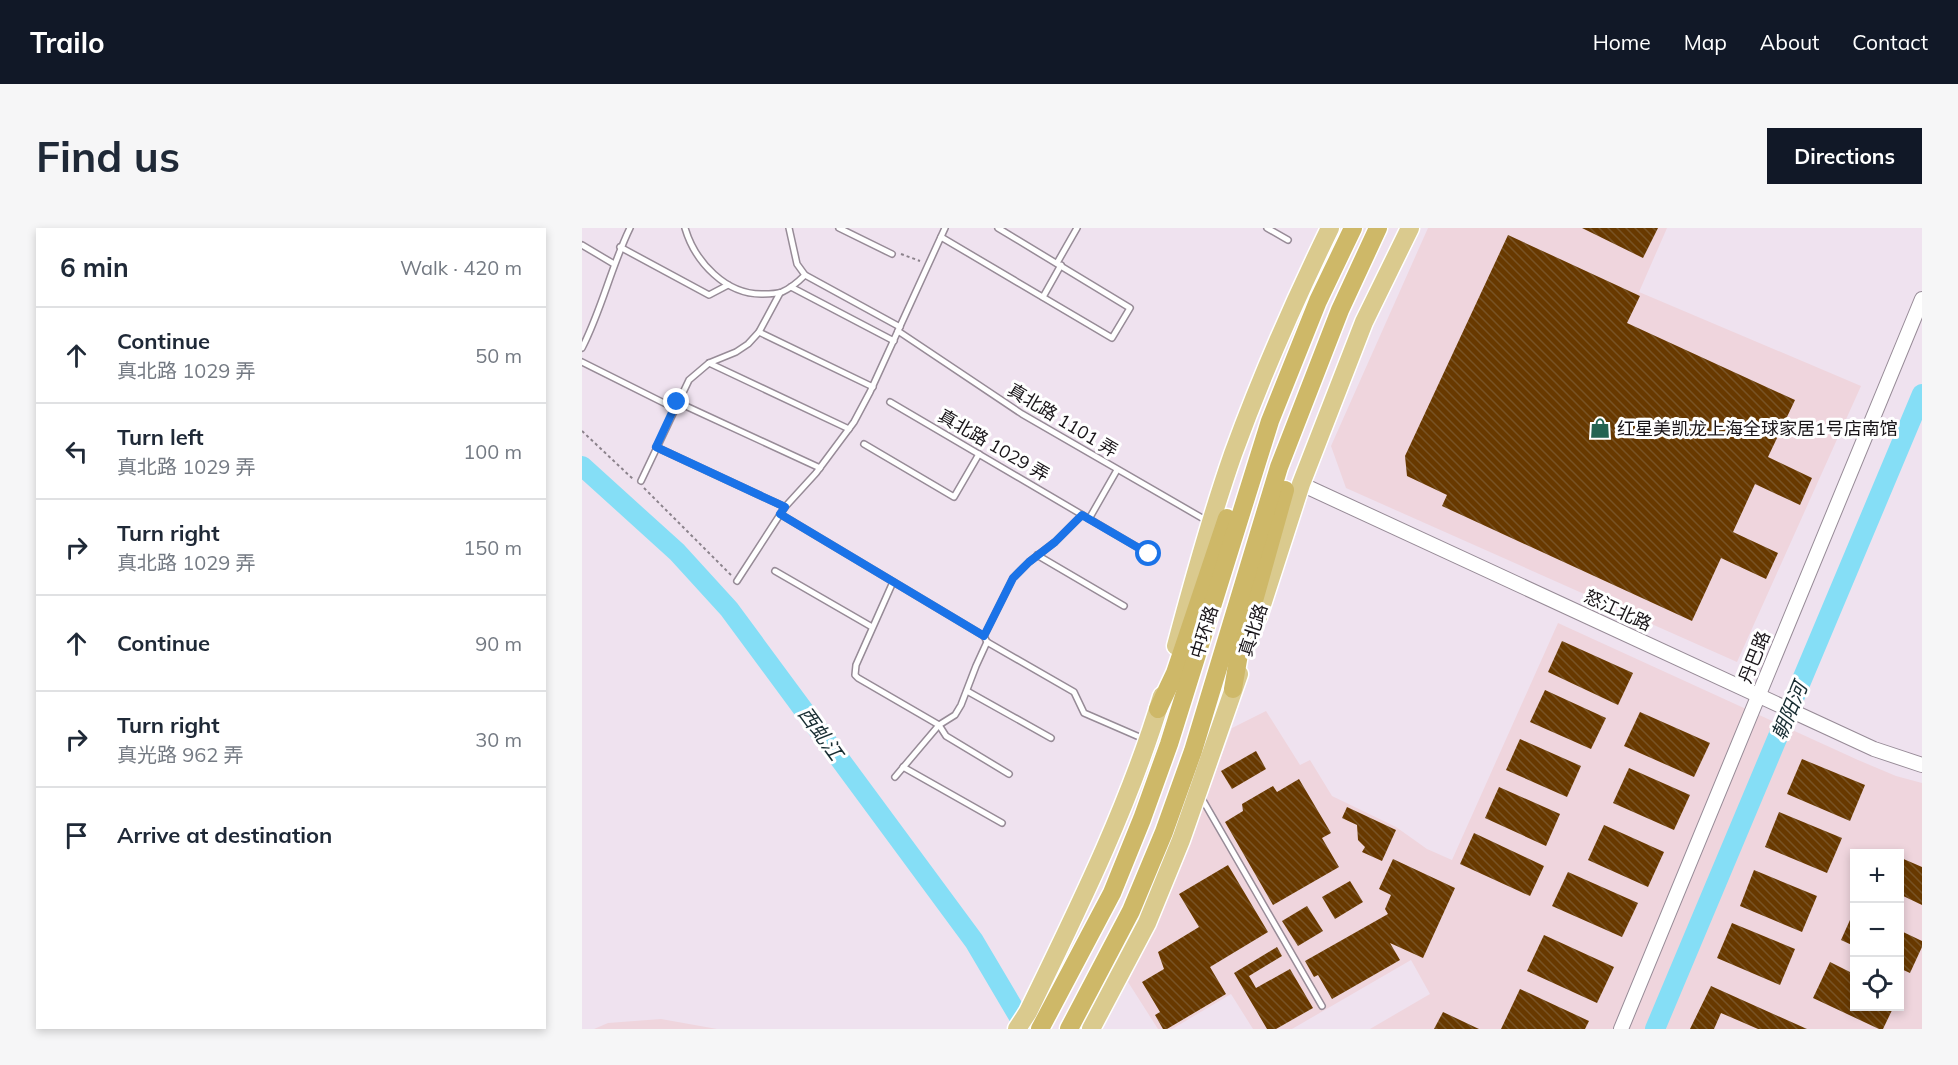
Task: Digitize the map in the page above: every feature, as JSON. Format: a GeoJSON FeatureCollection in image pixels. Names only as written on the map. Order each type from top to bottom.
{"type":"FeatureCollection","features":[{"type":"Feature","properties":{"kind":"highway","name":"中环路"},"geometry":{"type":"LineString","coordinates":[[1041,1029],[1112,892],[1142,819],[1169,744],[1270,421],[1318,301],[1353,228]]}},
{"type":"Feature","properties":{"kind":"highway","name":"中环路"},"geometry":{"type":"LineString","coordinates":[[1068,1029],[1131,911],[1164,832],[1193,751],[1279,467],[1340,310],[1378,228]]}},
{"type":"Feature","properties":{"kind":"highway"},"geometry":{"type":"LineString","coordinates":[[1233,689],[1239,654],[1278,511],[1322,375],[1340,310]]}},
{"type":"Feature","properties":{"kind":"highway"},"geometry":{"type":"LineString","coordinates":[[1158,709],[1174,673],[1232,504],[1270,421]]}},
{"type":"Feature","properties":{"kind":"main road"},"geometry":{"type":"LineString","coordinates":[[1017,1029],[1028,1012],[1094,876],[1124,807],[1158,709],[1233,456],[1264,373],[1299,291],[1330,228]]}},
{"type":"Feature","properties":{"kind":"main road","name":"真北路"},"geometry":{"type":"LineString","coordinates":[[1091,1029],[1147,923],[1181,840],[1301,483],[1364,322],[1410,228]]}},
{"type":"Feature","properties":{"kind":"street","name":"丹巴路"},"geometry":{"type":"LineString","coordinates":[[1621,1029],[1922,299]]}},
{"type":"Feature","properties":{"kind":"street","name":"怒江北路"},"geometry":{"type":"LineString","coordinates":[[1301,483],[1874,749],[1922,765]]}},
{"type":"Feature","properties":{"kind":"lane"},"geometry":{"type":"LineString","coordinates":[[582,348],[630,228]]}},
{"type":"Feature","properties":{"kind":"lane"},"geometry":{"type":"LineString","coordinates":[[685,228],[693,249],[705,266],[728,285],[756,294],[780,293],[805,275],[797,264],[789,228]]}},
{"type":"Feature","properties":{"kind":"lane"},"geometry":{"type":"LineString","coordinates":[[839,228],[892,254]]}},
{"type":"Feature","properties":{"kind":"lane"},"geometry":{"type":"LineString","coordinates":[[737,581],[785,507],[820,468],[849,429],[873,387],[945,228]]}},
{"type":"Feature","properties":{"kind":"lane"},"geometry":{"type":"LineString","coordinates":[[941,237],[1112,338],[1130,308],[998,228]]}},
{"type":"Feature","properties":{"kind":"lane"},"geometry":{"type":"LineString","coordinates":[[1043,297],[1077,228]]}},
{"type":"Feature","properties":{"kind":"lane"},"geometry":{"type":"LineString","coordinates":[[1268,228],[1288,240]]}},
{"type":"Feature","properties":{"kind":"lane"},"geometry":{"type":"LineString","coordinates":[[582,245],[614,264]]}},
{"type":"Feature","properties":{"kind":"lane"},"geometry":{"type":"LineString","coordinates":[[621,247],[709,295],[728,285]]}},
{"type":"Feature","properties":{"kind":"lane","name":"真北路 1101 弄"},"geometry":{"type":"LineString","coordinates":[[805,275],[899,329],[904,335],[992,394],[1116,472],[1211,524]]}},
{"type":"Feature","properties":{"kind":"lane"},"geometry":{"type":"LineString","coordinates":[[791,287],[894,341]]}},
{"type":"Feature","properties":{"kind":"lane"},"geometry":{"type":"LineString","coordinates":[[641,481],[689,380],[709,363],[743,348],[759,332],[780,293]]}},
{"type":"Feature","properties":{"kind":"lane"},"geometry":{"type":"LineString","coordinates":[[759,332],[873,387]]}},
{"type":"Feature","properties":{"kind":"lane"},"geometry":{"type":"LineString","coordinates":[[582,362],[820,468]]}},
{"type":"Feature","properties":{"kind":"lane"},"geometry":{"type":"LineString","coordinates":[[709,363],[849,429]]}},
{"type":"Feature","properties":{"kind":"lane","name":"真北路 1029 弄"},"geometry":{"type":"LineString","coordinates":[[890,402],[1149,554]]}},
{"type":"Feature","properties":{"kind":"lane"},"geometry":{"type":"LineString","coordinates":[[864,444],[954,497],[979,454]]}},
{"type":"Feature","properties":{"kind":"lane"},"geometry":{"type":"LineString","coordinates":[[656,447],[785,507]]}},
{"type":"Feature","properties":{"kind":"lane"},"geometry":{"type":"LineString","coordinates":[[1089,519],[1116,472]]}},
{"type":"Feature","properties":{"kind":"lane"},"geometry":{"type":"LineString","coordinates":[[780,514],[984,636],[987,642],[1074,692],[1084,714],[1147,740]]}},
{"type":"Feature","properties":{"kind":"lane"},"geometry":{"type":"LineString","coordinates":[[984,636],[1013,578],[1082,515]]}},
{"type":"Feature","properties":{"kind":"lane"},"geometry":{"type":"LineString","coordinates":[[1037,555],[1124,606]]}},
{"type":"Feature","properties":{"kind":"lane"},"geometry":{"type":"LineString","coordinates":[[774,571],[872,627]]}},
{"type":"Feature","properties":{"kind":"lane"},"geometry":{"type":"LineString","coordinates":[[893,582],[856,665],[855,675],[939,725],[946,736],[1010,774]]}},
{"type":"Feature","properties":{"kind":"lane"},"geometry":{"type":"LineString","coordinates":[[895,777],[939,725],[954,715],[962,705],[987,642]]}},
{"type":"Feature","properties":{"kind":"lane"},"geometry":{"type":"LineString","coordinates":[[967,690],[1051,738]]}},
{"type":"Feature","properties":{"kind":"lane"},"geometry":{"type":"LineString","coordinates":[[903,767],[1002,823]]}},
{"type":"Feature","properties":{"kind":"lane"},"geometry":{"type":"LineString","coordinates":[[1198,793],[1322,1006]]}},
{"type":"Feature","properties":{"kind":"path"},"geometry":{"type":"LineString","coordinates":[[892,254],[905,254],[928,265]]}},
{"type":"Feature","properties":{"kind":"path"},"geometry":{"type":"LineString","coordinates":[[582,431],[633,480],[641,481],[644,489],[737,581]]}},
{"type":"Feature","properties":{"kind":"shaded area"},"geometry":{"type":"Polygon","coordinates":[[[1428,228],[1667,228],[1639,292],[1861,386],[1737,662],[1346,488],[1331,446],[1428,228]]]}},
{"type":"Feature","properties":{"kind":"shaded area"},"geometry":{"type":"Polygon","coordinates":[[[1558,623],[1858,760],[1896,776],[1922,783],[1922,1029],[1370,1029],[1430,994],[1411,960],[1292,1029],[1253,1029],[1231,994],[1172,1029],[1158,1029],[1128,982],[1166,903],[1232,728],[1266,711],[1300,765],[1310,760],[1332,796],[1396,827],[1427,849],[1452,860],[1558,623]]]}},
{"type":"Feature","properties":{"kind":"shaded area"},"geometry":{"type":"Polygon","coordinates":[[[661,1019],[717,1029],[594,1029],[608,1023],[661,1019]]]}},
{"type":"Feature","properties":{"kind":"building"},"geometry":{"type":"Polygon","coordinates":[[[1582,228],[1658,228],[1643,258],[1582,228]]]}},
{"type":"Feature","properties":{"kind":"building","name":"红星美凯龙上海全球家居1号店南馆"},"geometry":{"type":"Polygon","coordinates":[[[1508,235],[1640,296],[1627,323],[1795,400],[1768,457],[1812,478],[1800,505],[1755,484],[1733,532],[1778,553],[1766,579],[1721,558],[1692,621],[1442,506],[1447,495],[1407,476],[1405,456],[1508,235]]]}},
{"type":"Feature","properties":{"kind":"building"},"geometry":{"type":"Polygon","coordinates":[[[1562,641],[1633,673],[1618,705],[1548,672],[1562,641]]]}},
{"type":"Feature","properties":{"kind":"building"},"geometry":{"type":"Polygon","coordinates":[[[1545,690],[1606,718],[1591,749],[1530,722],[1545,690]]]}},
{"type":"Feature","properties":{"kind":"building"},"geometry":{"type":"Polygon","coordinates":[[[1640,712],[1710,743],[1694,777],[1624,746],[1640,712]]]}},
{"type":"Feature","properties":{"kind":"building"},"geometry":{"type":"Polygon","coordinates":[[[1520,739],[1581,766],[1567,797],[1506,770],[1520,739]]]}},
{"type":"Feature","properties":{"kind":"building"},"geometry":{"type":"Polygon","coordinates":[[[1256,751],[1266,769],[1232,789],[1221,771],[1256,751]]]}},
{"type":"Feature","properties":{"kind":"building"},"geometry":{"type":"Polygon","coordinates":[[[1802,759],[1865,785],[1850,821],[1787,794],[1802,759]]]}},
{"type":"Feature","properties":{"kind":"building"},"geometry":{"type":"Polygon","coordinates":[[[1629,768],[1690,795],[1674,830],[1613,803],[1629,768]]]}},
{"type":"Feature","properties":{"kind":"building"},"geometry":{"type":"Polygon","coordinates":[[[1299,779],[1331,833],[1322,838],[1339,867],[1273,905],[1225,822],[1243,811],[1242,804],[1273,786],[1277,792],[1299,779]]]}},
{"type":"Feature","properties":{"kind":"building"},"geometry":{"type":"Polygon","coordinates":[[[1499,787],[1560,814],[1546,846],[1485,818],[1499,787]]]}},
{"type":"Feature","properties":{"kind":"building"},"geometry":{"type":"Polygon","coordinates":[[[1347,807],[1396,830],[1382,861],[1362,852],[1365,847],[1358,840],[1357,825],[1342,818],[1347,807]]]}},
{"type":"Feature","properties":{"kind":"building"},"geometry":{"type":"Polygon","coordinates":[[[1779,812],[1842,838],[1827,873],[1765,847],[1779,812]]]}},
{"type":"Feature","properties":{"kind":"building"},"geometry":{"type":"Polygon","coordinates":[[[1604,825],[1664,852],[1648,887],[1588,860],[1604,825]]]}},
{"type":"Feature","properties":{"kind":"building"},"geometry":{"type":"Polygon","coordinates":[[[1474,833],[1544,866],[1530,896],[1460,864],[1474,833]]]}},
{"type":"Feature","properties":{"kind":"building"},"geometry":{"type":"Polygon","coordinates":[[[1393,859],[1455,888],[1423,958],[1390,943],[1400,960],[1332,999],[1318,975],[1314,977],[1305,961],[1388,914],[1385,909],[1391,895],[1379,889],[1393,859]]]}},
{"type":"Feature","properties":{"kind":"building"},"geometry":{"type":"Polygon","coordinates":[[[1904,859],[1922,867],[1922,905],[1904,896],[1904,859]]]}},
{"type":"Feature","properties":{"kind":"building"},"geometry":{"type":"Polygon","coordinates":[[[1228,865],[1268,932],[1210,967],[1226,994],[1167,1029],[1163,1029],[1155,1015],[1160,1012],[1142,982],[1164,969],[1158,952],[1199,927],[1179,894],[1228,865]]]}},
{"type":"Feature","properties":{"kind":"building"},"geometry":{"type":"Polygon","coordinates":[[[1754,870],[1817,896],[1802,932],[1740,906],[1754,870]]]}},
{"type":"Feature","properties":{"kind":"building"},"geometry":{"type":"Polygon","coordinates":[[[1568,872],[1638,903],[1622,937],[1552,906],[1568,872]]]}},
{"type":"Feature","properties":{"kind":"building"},"geometry":{"type":"Polygon","coordinates":[[[1350,881],[1363,902],[1335,919],[1322,897],[1350,881]]]}},
{"type":"Feature","properties":{"kind":"building"},"geometry":{"type":"Polygon","coordinates":[[[1307,906],[1323,931],[1298,946],[1282,921],[1307,906]]]}},
{"type":"Feature","properties":{"kind":"building"},"geometry":{"type":"Polygon","coordinates":[[[1850,920],[1850,944],[1841,940],[1850,920]]]}},
{"type":"Feature","properties":{"kind":"building"},"geometry":{"type":"Polygon","coordinates":[[[1732,923],[1795,949],[1780,985],[1717,958],[1732,923]]]}},
{"type":"Feature","properties":{"kind":"building"},"geometry":{"type":"Polygon","coordinates":[[[1904,932],[1922,941],[1922,947],[1910,973],[1904,970],[1904,932]]]}},
{"type":"Feature","properties":{"kind":"building"},"geometry":{"type":"Polygon","coordinates":[[[1544,935],[1614,967],[1597,1003],[1527,971],[1544,935]]]}},
{"type":"Feature","properties":{"kind":"building"},"geometry":{"type":"Polygon","coordinates":[[[1277,947],[1282,956],[1249,976],[1256,988],[1290,969],[1313,1008],[1276,1029],[1267,1029],[1234,973],[1277,947]]]}},
{"type":"Feature","properties":{"kind":"building"},"geometry":{"type":"Polygon","coordinates":[[[1830,962],[1850,972],[1850,1011],[1892,1011],[1883,1029],[1879,1029],[1813,998],[1830,962]]]}},
{"type":"Feature","properties":{"kind":"building"},"geometry":{"type":"Polygon","coordinates":[[[1711,986],[1807,1029],[1758,1029],[1721,1013],[1714,1029],[1690,1029],[1711,986]]]}},
{"type":"Feature","properties":{"kind":"building"},"geometry":{"type":"Polygon","coordinates":[[[1520,989],[1589,1021],[1585,1029],[1501,1029],[1520,989]]]}},
{"type":"Feature","properties":{"kind":"building"},"geometry":{"type":"Polygon","coordinates":[[[1443,1012],[1479,1029],[1434,1029],[1443,1012]]]}},
{"type":"Feature","properties":{"kind":"waterway","name":"朝阳河"},"geometry":{"type":"LineString","coordinates":[[1655,1029],[1922,394]]}},
{"type":"Feature","properties":{"kind":"waterway","name":"西虬江"},"geometry":{"type":"LineString","coordinates":[[582,466],[677,552],[729,609],[974,941],[1026,1029]]}},
{"type":"Feature","properties":{"kind":"place","name":"红星美凯龙上海全球家居1号店南馆"},"geometry":{"type":"Point","coordinates":[1600,428]}},
{"type":"Feature","properties":{"kind":"route"},"geometry":{"type":"LineString","coordinates":[[677,402],[656,447],[785,507],[780,514],[984,636],[1013,578],[1082,515],[1149,554]]}}]}
